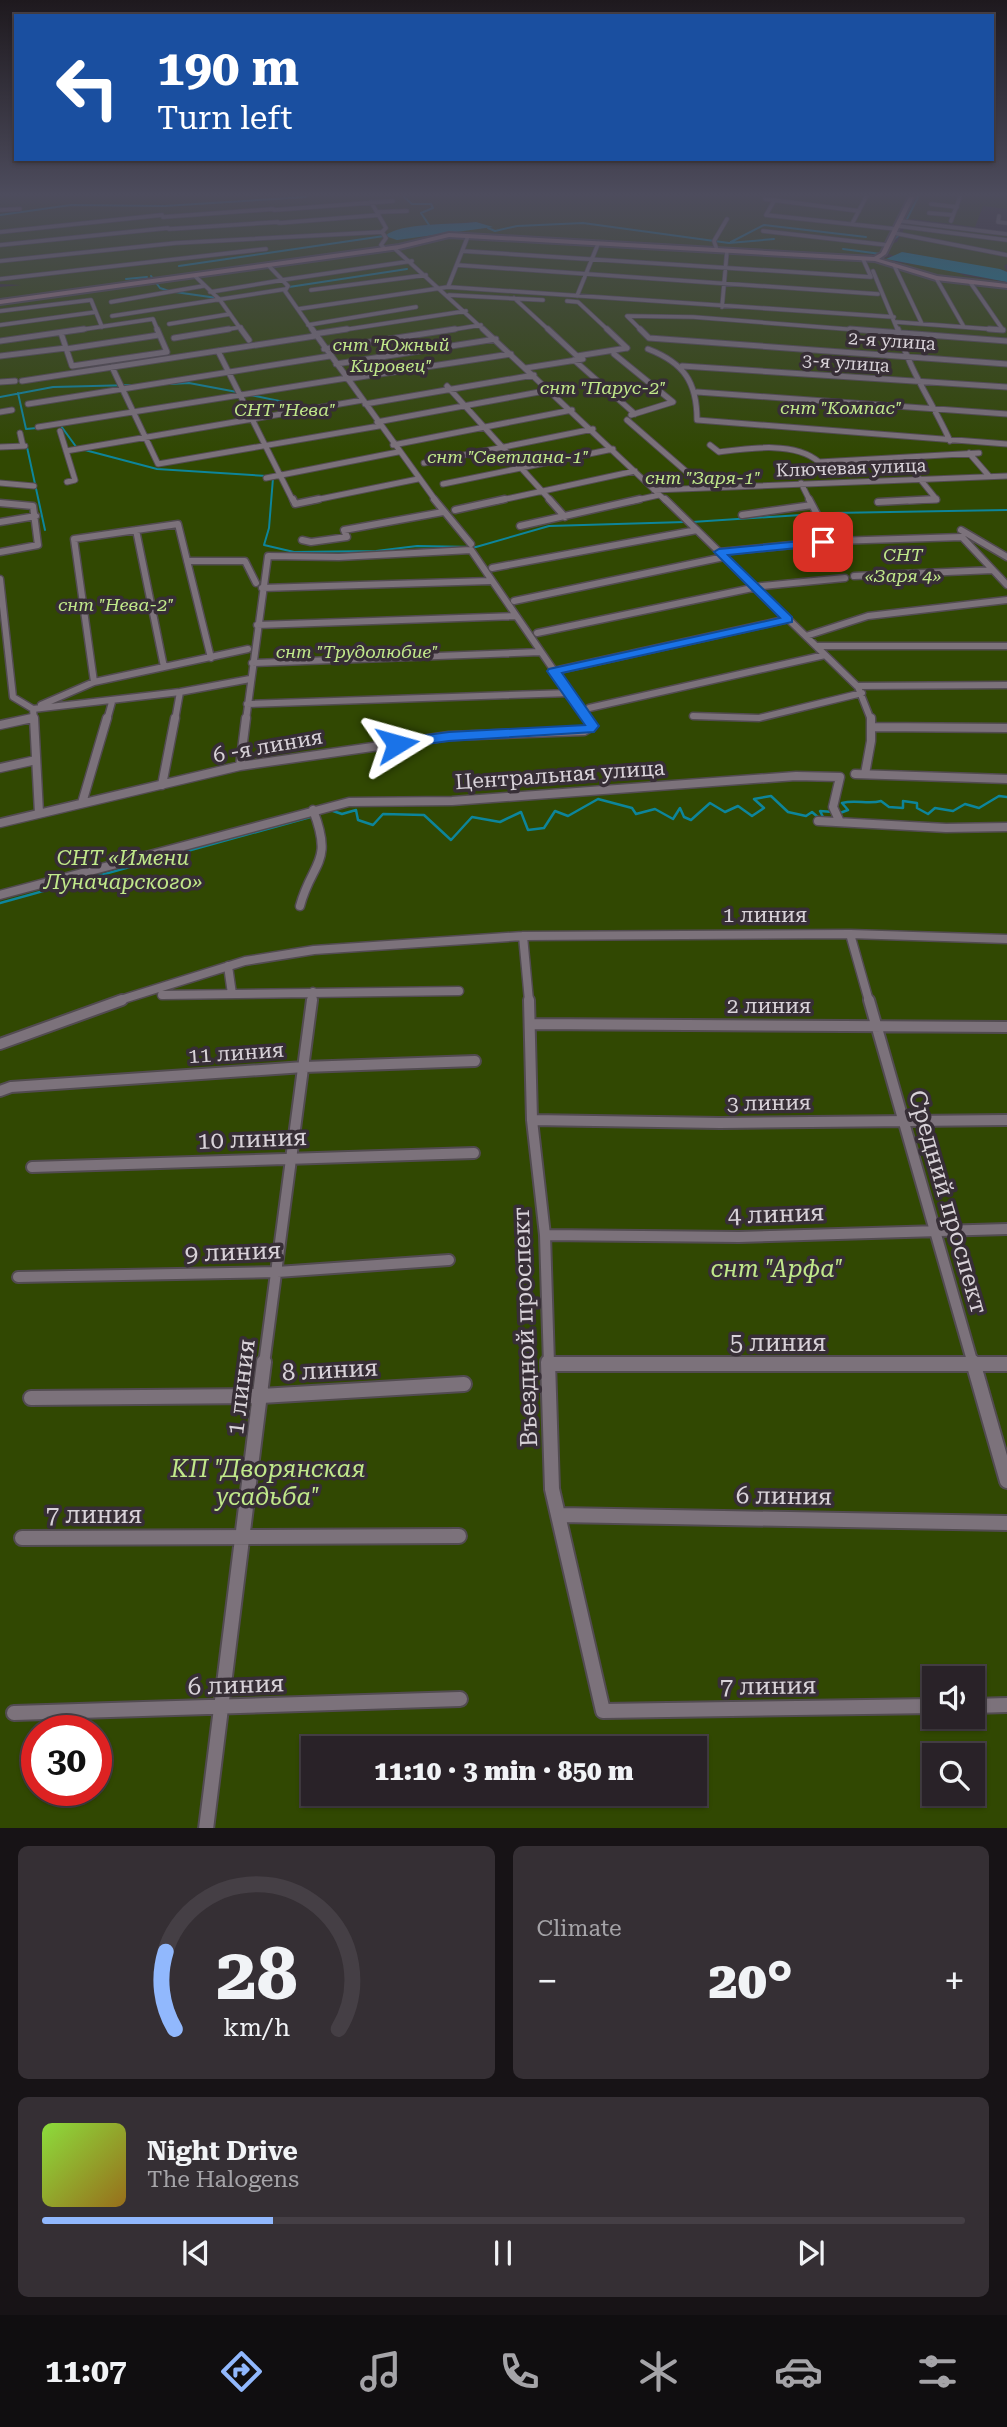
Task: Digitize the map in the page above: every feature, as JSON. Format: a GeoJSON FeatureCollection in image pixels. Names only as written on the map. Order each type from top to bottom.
{"type":"FeatureCollection","features":[{"type":"Feature","properties":{"kind":"street"},"geometry":{"type":"LineString","coordinates":[[0,302],[144,282]]}},
{"type":"Feature","properties":{"kind":"street"},"geometry":{"type":"LineString","coordinates":[[200,282],[219,300],[249,340]]}},
{"type":"Feature","properties":{"kind":"street"},"geometry":{"type":"LineString","coordinates":[[210,292],[268,282]]}},
{"type":"Feature","properties":{"kind":"street"},"geometry":{"type":"LineString","coordinates":[[247,704],[570,694],[558,670],[540,652],[490,581],[471,547],[324,349],[283,282]]}},
{"type":"Feature","properties":{"kind":"street"},"geometry":{"type":"LineString","coordinates":[[312,290],[371,282]]}},
{"type":"Feature","properties":{"kind":"street"},"geometry":{"type":"LineString","coordinates":[[373,282],[399,309]]}},
{"type":"Feature","properties":{"kind":"street"},"geometry":{"type":"LineString","coordinates":[[437,282],[593,429],[860,689],[872,727],[865,774]]}},
{"type":"Feature","properties":{"kind":"street"},"geometry":{"type":"LineString","coordinates":[[445,288],[448,282]]}},
{"type":"Feature","properties":{"kind":"street"},"geometry":{"type":"LineString","coordinates":[[577,299],[582,282]]}},
{"type":"Feature","properties":{"kind":"street"},"geometry":{"type":"LineString","coordinates":[[689,282],[878,294]]}},
{"type":"Feature","properties":{"kind":"street"},"geometry":{"type":"LineString","coordinates":[[878,282],[895,320],[905,356],[936,409],[950,441]]}},
{"type":"Feature","properties":{"kind":"street"},"geometry":{"type":"LineString","coordinates":[[902,282],[922,324]]}},
{"type":"Feature","properties":{"kind":"street"},"geometry":{"type":"LineString","coordinates":[[938,282],[964,327]]}},
{"type":"Feature","properties":{"kind":"street"},"geometry":{"type":"LineString","coordinates":[[298,309],[445,288],[577,299],[722,306],[1003,330],[970,282]]}},
{"type":"Feature","properties":{"kind":"street"},"geometry":{"type":"LineString","coordinates":[[973,282],[1007,286]]}},
{"type":"Feature","properties":{"kind":"street"},"geometry":{"type":"LineString","coordinates":[[722,306],[723,285]]}},
{"type":"Feature","properties":{"kind":"street"},"geometry":{"type":"LineString","coordinates":[[111,302],[203,286]]}},
{"type":"Feature","properties":{"kind":"street"},"geometry":{"type":"LineString","coordinates":[[112,316],[286,289]]}},
{"type":"Feature","properties":{"kind":"street"},"geometry":{"type":"LineString","coordinates":[[449,295],[577,299],[627,348],[526,368]]}},
{"type":"Feature","properties":{"kind":"street"},"geometry":{"type":"LineString","coordinates":[[514,299],[704,487]]}},
{"type":"Feature","properties":{"kind":"street"},"geometry":{"type":"LineString","coordinates":[[0,311],[91,300],[102,327]]}},
{"type":"Feature","properties":{"kind":"street"},"geometry":{"type":"LineString","coordinates":[[308,325],[416,307]]}},
{"type":"Feature","properties":{"kind":"street"},"geometry":{"type":"LineString","coordinates":[[22,381],[466,311]]}},
{"type":"Feature","properties":{"kind":"street"},"geometry":{"type":"LineString","coordinates":[[0,325],[96,312]]}},
{"type":"Feature","properties":{"kind":"street"},"geometry":{"type":"LineString","coordinates":[[169,324],[230,314]]}},
{"type":"Feature","properties":{"kind":"street","name":"2-я улица"},"geometry":{"type":"LineString","coordinates":[[899,332],[627,316],[649,338],[1007,364]]}},
{"type":"Feature","properties":{"kind":"street"},"geometry":{"type":"LineString","coordinates":[[0,341],[153,319],[167,352],[72,366],[61,333]]}},
{"type":"Feature","properties":{"kind":"street"},"geometry":{"type":"LineString","coordinates":[[324,349],[481,325]]}},
{"type":"Feature","properties":{"kind":"street"},"geometry":{"type":"LineString","coordinates":[[174,338],[241,327]]}},
{"type":"Feature","properties":{"kind":"street"},"geometry":{"type":"LineString","coordinates":[[899,332],[1007,341]]}},
{"type":"Feature","properties":{"kind":"street"},"geometry":{"type":"LineString","coordinates":[[0,356],[159,335]]}},
{"type":"Feature","properties":{"kind":"street"},"geometry":{"type":"LineString","coordinates":[[336,364],[496,339]]}},
{"type":"Feature","properties":{"kind":"street"},"geometry":{"type":"LineString","coordinates":[[648,348],[682,366],[697,392],[697,420],[1007,444]]}},
{"type":"Feature","properties":{"kind":"street"},"geometry":{"type":"LineString","coordinates":[[218,351],[295,504],[418,479]]}},
{"type":"Feature","properties":{"kind":"street"},"geometry":{"type":"LineString","coordinates":[[38,427],[511,354]]}},
{"type":"Feature","properties":{"kind":"street"},"geometry":{"type":"LineString","coordinates":[[576,358],[615,354],[673,402],[630,416]]}},
{"type":"Feature","properties":{"kind":"street"},"geometry":{"type":"LineString","coordinates":[[28,404],[121,386],[330,356]]}},
{"type":"Feature","properties":{"kind":"street","name":"3-я улица"},"geometry":{"type":"LineString","coordinates":[[682,366],[1007,387]]}},
{"type":"Feature","properties":{"kind":"street"},"geometry":{"type":"LineString","coordinates":[[112,367],[158,464],[550,390]]}},
{"type":"Feature","properties":{"kind":"street"},"geometry":{"type":"LineString","coordinates":[[66,451],[534,375]]}},
{"type":"Feature","properties":{"kind":"street"},"geometry":{"type":"LineString","coordinates":[[0,382],[15,381]]}},
{"type":"Feature","properties":{"kind":"street"},"geometry":{"type":"LineString","coordinates":[[448,388],[565,516]]}},
{"type":"Feature","properties":{"kind":"street"},"geometry":{"type":"LineString","coordinates":[[697,392],[1007,414]]}},
{"type":"Feature","properties":{"kind":"street"},"geometry":{"type":"LineString","coordinates":[[0,412],[12,410]]}},
{"type":"Feature","properties":{"kind":"street"},"geometry":{"type":"LineString","coordinates":[[393,445],[572,410]]}},
{"type":"Feature","properties":{"kind":"street"},"geometry":{"type":"LineString","coordinates":[[424,463],[593,429]]}},
{"type":"Feature","properties":{"kind":"street"},"geometry":{"type":"LineString","coordinates":[[60,431],[75,480]]}},
{"type":"Feature","properties":{"kind":"street"},"geometry":{"type":"LineString","coordinates":[[0,447],[24,446],[20,433]]}},
{"type":"Feature","properties":{"kind":"street"},"geometry":{"type":"LineString","coordinates":[[710,445],[719,452],[755,447],[809,453],[819,462],[979,453]]}},
{"type":"Feature","properties":{"kind":"street"},"geometry":{"type":"LineString","coordinates":[[962,447],[989,476]]}},
{"type":"Feature","properties":{"kind":"street"},"geometry":{"type":"LineString","coordinates":[[443,485],[613,449]]}},
{"type":"Feature","properties":{"kind":"street"},"geometry":{"type":"LineString","coordinates":[[268,477],[398,452]]}},
{"type":"Feature","properties":{"kind":"street"},"geometry":{"type":"LineString","coordinates":[[455,510],[635,471]]}},
{"type":"Feature","properties":{"kind":"street"},"geometry":{"type":"LineString","coordinates":[[1004,476],[1007,485]]}},
{"type":"Feature","properties":{"kind":"street","name":"Ключевая улица"},"geometry":{"type":"LineString","coordinates":[[520,526],[657,492],[704,487],[1004,476]]}},
{"type":"Feature","properties":{"kind":"street"},"geometry":{"type":"LineString","coordinates":[[67,482],[85,478]]}},
{"type":"Feature","properties":{"kind":"street"},"geometry":{"type":"LineString","coordinates":[[878,502],[937,500],[920,480]]}},
{"type":"Feature","properties":{"kind":"street"},"geometry":{"type":"LineString","coordinates":[[0,484],[34,486]]}},
{"type":"Feature","properties":{"kind":"street"},"geometry":{"type":"LineString","coordinates":[[801,484],[817,514]]}},
{"type":"Feature","properties":{"kind":"street"},"geometry":{"type":"LineString","coordinates":[[0,503],[33,506],[38,545],[0,552]]}},
{"type":"Feature","properties":{"kind":"street"},"geometry":{"type":"LineString","coordinates":[[742,515],[813,505]]}},
{"type":"Feature","properties":{"kind":"street"},"geometry":{"type":"LineString","coordinates":[[302,540],[336,540],[347,537],[344,530],[443,512]]}},
{"type":"Feature","properties":{"kind":"street"},"geometry":{"type":"LineString","coordinates":[[0,522],[36,516]]}},
{"type":"Feature","properties":{"kind":"street"},"geometry":{"type":"LineString","coordinates":[[93,682],[74,539],[178,524],[211,658]]}},
{"type":"Feature","properties":{"kind":"street"},"geometry":{"type":"LineString","coordinates":[[136,530],[164,667]]}},
{"type":"Feature","properties":{"kind":"street"},"geometry":{"type":"LineString","coordinates":[[492,568],[697,530]]}},
{"type":"Feature","properties":{"kind":"street"},"geometry":{"type":"LineString","coordinates":[[834,541],[961,533],[1007,557]]}},
{"type":"Feature","properties":{"kind":"street"},"geometry":{"type":"LineString","coordinates":[[961,533],[1007,585]]}},
{"type":"Feature","properties":{"kind":"street"},"geometry":{"type":"LineString","coordinates":[[514,601],[722,555],[823,542]]}},
{"type":"Feature","properties":{"kind":"street"},"geometry":{"type":"LineString","coordinates":[[240,766],[252,663],[251,649],[257,625],[260,585],[268,556],[339,557],[471,547]]}},
{"type":"Feature","properties":{"kind":"street"},"geometry":{"type":"LineString","coordinates":[[187,561],[246,561],[260,585]]}},
{"type":"Feature","properties":{"kind":"street"},"geometry":{"type":"LineString","coordinates":[[854,576],[993,570]]}},
{"type":"Feature","properties":{"kind":"street"},"geometry":{"type":"LineString","coordinates":[[537,633],[755,587],[845,578]]}},
{"type":"Feature","properties":{"kind":"street"},"geometry":{"type":"LineString","coordinates":[[0,579],[4,635],[13,697],[33,714],[39,813]]}},
{"type":"Feature","properties":{"kind":"street"},"geometry":{"type":"LineString","coordinates":[[260,585],[490,581]]}},
{"type":"Feature","properties":{"kind":"street"},"geometry":{"type":"LineString","coordinates":[[806,636],[878,614],[1007,600]]}},
{"type":"Feature","properties":{"kind":"street"},"geometry":{"type":"LineString","coordinates":[[257,625],[515,616]]}},
{"type":"Feature","properties":{"kind":"street"},"geometry":{"type":"LineString","coordinates":[[558,670],[788,619]]}},
{"type":"Feature","properties":{"kind":"street"},"geometry":{"type":"LineString","coordinates":[[816,646],[1007,646]]}},
{"type":"Feature","properties":{"kind":"street"},"geometry":{"type":"LineString","coordinates":[[0,725],[33,714],[93,682],[251,649]]}},
{"type":"Feature","properties":{"kind":"street"},"geometry":{"type":"LineString","coordinates":[[252,663],[540,652]]}},
{"type":"Feature","properties":{"kind":"street"},"geometry":{"type":"LineString","coordinates":[[589,708],[825,655]]}},
{"type":"Feature","properties":{"kind":"street"},"geometry":{"type":"LineString","coordinates":[[0,673],[10,671]]}},
{"type":"Feature","properties":{"kind":"street"},"geometry":{"type":"LineString","coordinates":[[33,714],[250,679]]}},
{"type":"Feature","properties":{"kind":"street"},"geometry":{"type":"LineString","coordinates":[[693,716],[759,718],[860,689],[1007,685]]}},
{"type":"Feature","properties":{"kind":"street"},"geometry":{"type":"LineString","coordinates":[[162,785],[180,692]]}},
{"type":"Feature","properties":{"kind":"street","name":"6 -я линия"},"geometry":{"type":"LineString","coordinates":[[0,823],[240,766],[449,736],[589,729],[592,726],[570,694]]}},
{"type":"Feature","properties":{"kind":"street"},"geometry":{"type":"LineString","coordinates":[[82,803],[112,702]]}},
{"type":"Feature","properties":{"kind":"street"},"geometry":{"type":"LineString","coordinates":[[872,727],[1007,728]]}},
{"type":"Feature","properties":{"kind":"street"},"geometry":{"type":"LineString","coordinates":[[0,768],[36,760]]}},
{"type":"Feature","properties":{"kind":"street"},"geometry":{"type":"LineString","coordinates":[[855,774],[1007,779]]}},
{"type":"Feature","properties":{"kind":"street","name":"Центральная улица"},"geometry":{"type":"LineString","coordinates":[[0,895],[313,810],[381,800],[452,801],[796,776],[840,777],[833,807],[840,822]]}},
{"type":"Feature","properties":{"kind":"street"},"geometry":{"type":"LineString","coordinates":[[300,906],[301,895],[319,868],[323,841],[313,810]]}},
{"type":"Feature","properties":{"kind":"street"},"geometry":{"type":"LineString","coordinates":[[818,821],[957,829],[1007,827]]}},
{"type":"Feature","properties":{"kind":"street","name":"1 линия"},"geometry":{"type":"LineString","coordinates":[[0,1044],[157,987],[228,966],[314,950],[523,936],[850,934],[1007,939]]}},
{"type":"Feature","properties":{"kind":"street","name":"Средний проспект"},"geometry":{"type":"LineString","coordinates":[[850,934],[1007,1481]]}},
{"type":"Feature","properties":{"kind":"street","name":"Въездной проспект"},"geometry":{"type":"LineString","coordinates":[[523,936],[531,1024],[532,1120],[545,1235],[552,1489],[561,1515],[603,1711]]}},
{"type":"Feature","properties":{"kind":"street"},"geometry":{"type":"LineString","coordinates":[[228,966],[232,994]]}},
{"type":"Feature","properties":{"kind":"street"},"geometry":{"type":"LineString","coordinates":[[162,995],[459,991]]}},
{"type":"Feature","properties":{"kind":"street","name":"1 линия"},"geometry":{"type":"LineString","coordinates":[[206,1828],[289,1158],[313,992]]}},
{"type":"Feature","properties":{"kind":"street","name":"2 линия"},"geometry":{"type":"LineString","coordinates":[[531,1024],[1007,1027]]}},
{"type":"Feature","properties":{"kind":"street","name":"11 линия"},"geometry":{"type":"LineString","coordinates":[[0,1091],[11,1087],[304,1067],[475,1061]]}},
{"type":"Feature","properties":{"kind":"street","name":"3 линия"},"geometry":{"type":"LineString","coordinates":[[532,1120],[720,1123],[901,1119],[1007,1120]]}},
{"type":"Feature","properties":{"kind":"street","name":"10 линия"},"geometry":{"type":"LineString","coordinates":[[32,1167],[474,1153]]}},
{"type":"Feature","properties":{"kind":"street","name":"4 линия"},"geometry":{"type":"LineString","coordinates":[[545,1235],[739,1237],[934,1229],[1007,1229]]}},
{"type":"Feature","properties":{"kind":"street","name":"9 линия"},"geometry":{"type":"LineString","coordinates":[[18,1277],[277,1272],[449,1260]]}},
{"type":"Feature","properties":{"kind":"street","name":"5 линия"},"geometry":{"type":"LineString","coordinates":[[549,1364],[1007,1363]]}},
{"type":"Feature","properties":{"kind":"street","name":"8 линия"},"geometry":{"type":"LineString","coordinates":[[31,1398],[261,1396],[464,1384]]}},
{"type":"Feature","properties":{"kind":"street","name":"6 линия"},"geometry":{"type":"LineString","coordinates":[[561,1515],[1007,1523]]}},
{"type":"Feature","properties":{"kind":"street","name":"7 линия"},"geometry":{"type":"LineString","coordinates":[[22,1538],[459,1536]]}},
{"type":"Feature","properties":{"kind":"street","name":"6 линия"},"geometry":{"type":"LineString","coordinates":[[14,1713],[221,1709],[460,1699]]}},
{"type":"Feature","properties":{"kind":"street","name":"7 линия"},"geometry":{"type":"LineString","coordinates":[[603,1711],[922,1706]]}},
{"type":"Feature","properties":{"kind":"street"},"geometry":{"type":"LineString","coordinates":[[985,1706],[1007,1706]]}},
{"type":"Feature","properties":{"kind":"green space"},"geometry":{"type":"Polygon","coordinates":[[[0,282],[974,282],[1007,286],[1007,1828],[0,1828],[0,287],[22,285],[0,282]]]}},
{"type":"Feature","properties":{"kind":"waterway"},"geometry":{"type":"LineString","coordinates":[[156,282],[160,288],[169,291]]}},
{"type":"Feature","properties":{"kind":"waterway"},"geometry":{"type":"LineString","coordinates":[[289,287],[320,282]]}},
{"type":"Feature","properties":{"kind":"waterway"},"geometry":{"type":"LineString","coordinates":[[175,292],[217,298]]}},
{"type":"Feature","properties":{"kind":"waterway"},"geometry":{"type":"LineString","coordinates":[[171,384],[189,383],[237,392]]}},
{"type":"Feature","properties":{"kind":"waterway"},"geometry":{"type":"LineString","coordinates":[[18,394],[53,387],[133,385]]}},
{"type":"Feature","properties":{"kind":"waterway"},"geometry":{"type":"LineString","coordinates":[[0,397],[18,394]]}},
{"type":"Feature","properties":{"kind":"waterway"},"geometry":{"type":"LineString","coordinates":[[18,394],[26,429],[37,428]]}},
{"type":"Feature","properties":{"kind":"waterway"},"geometry":{"type":"LineString","coordinates":[[250,395],[309,407]]}},
{"type":"Feature","properties":{"kind":"waterway"},"geometry":{"type":"LineString","coordinates":[[61,426],[77,448]]}},
{"type":"Feature","properties":{"kind":"waterway"},"geometry":{"type":"LineString","coordinates":[[27,447],[45,530]]}},
{"type":"Feature","properties":{"kind":"waterway"},"geometry":{"type":"LineString","coordinates":[[81,449],[157,469],[267,476]]}},
{"type":"Feature","properties":{"kind":"waterway"},"geometry":{"type":"LineString","coordinates":[[273,478],[269,528],[264,545],[294,552],[376,551],[417,546],[476,547],[549,526],[685,522]]}},
{"type":"Feature","properties":{"kind":"waterway"},"geometry":{"type":"LineString","coordinates":[[692,522],[832,513],[1007,510]]}},
{"type":"Feature","properties":{"kind":"waterway"},"geometry":{"type":"LineString","coordinates":[[330,810],[342,814],[356,810],[358,820],[373,825],[383,814],[424,815],[451,840],[472,817],[500,822],[521,812],[528,830],[544,828],[555,811],[568,816],[598,799],[632,808],[636,814],[655,809],[673,819],[680,808],[684,817],[691,820],[710,803],[725,812],[738,806],[752,816],[764,808],[754,799],[771,796],[788,812],[806,816],[812,812],[819,818],[823,817],[820,811],[833,812]]}},
{"type":"Feature","properties":{"kind":"waterway"},"geometry":{"type":"LineString","coordinates":[[840,813],[848,810],[842,803],[847,802],[881,801],[889,807],[903,808],[903,801],[917,803],[917,808],[928,814],[935,808],[953,811],[965,804],[979,808],[999,796],[1007,797]]}},
{"type":"Feature","properties":{"kind":"waterway"},"geometry":{"type":"LineString","coordinates":[[0,903],[314,816]]}},
{"type":"Feature","properties":{"kind":"route"},"geometry":{"type":"LineString","coordinates":[[397,744],[449,736],[589,729],[592,726],[554,671],[788,619],[719,552],[823,542]]}},
{"type":"Feature","properties":{"kind":"park label","name":"снт \"Южный Кировец\""},"geometry":{"type":"Point","coordinates":[391,355]}},
{"type":"Feature","properties":{"kind":"park label","name":"снт \"Парус-2\""},"geometry":{"type":"Point","coordinates":[603,388]}},
{"type":"Feature","properties":{"kind":"park label","name":"снт \"Компас\""},"geometry":{"type":"Point","coordinates":[841,408]}},
{"type":"Feature","properties":{"kind":"park label","name":"СНТ \"Нева\""},"geometry":{"type":"Point","coordinates":[285,410]}},
{"type":"Feature","properties":{"kind":"park label","name":"снт \"Светлана-1\""},"geometry":{"type":"Point","coordinates":[508,457]}},
{"type":"Feature","properties":{"kind":"park label","name":"снт \"Заря-1\""},"geometry":{"type":"Point","coordinates":[703,478]}},
{"type":"Feature","properties":{"kind":"park label","name":"СНТ «Заря 4»"},"geometry":{"type":"Point","coordinates":[903,565]}},
{"type":"Feature","properties":{"kind":"park label","name":"снт \"Нева-2\""},"geometry":{"type":"Point","coordinates":[116,605]}},
{"type":"Feature","properties":{"kind":"park label","name":"снт \"Трудолюбие\""},"geometry":{"type":"Point","coordinates":[357,652]}},
{"type":"Feature","properties":{"kind":"park label","name":"СНТ «Имени Луначарского»"},"geometry":{"type":"Point","coordinates":[123,870]}},
{"type":"Feature","properties":{"kind":"park label","name":"снт \"Арфа\""},"geometry":{"type":"Point","coordinates":[777,1269]}},
{"type":"Feature","properties":{"kind":"park label","name":"КП \"Дворянская усадьба\""},"geometry":{"type":"Point","coordinates":[268,1483]}}]}
